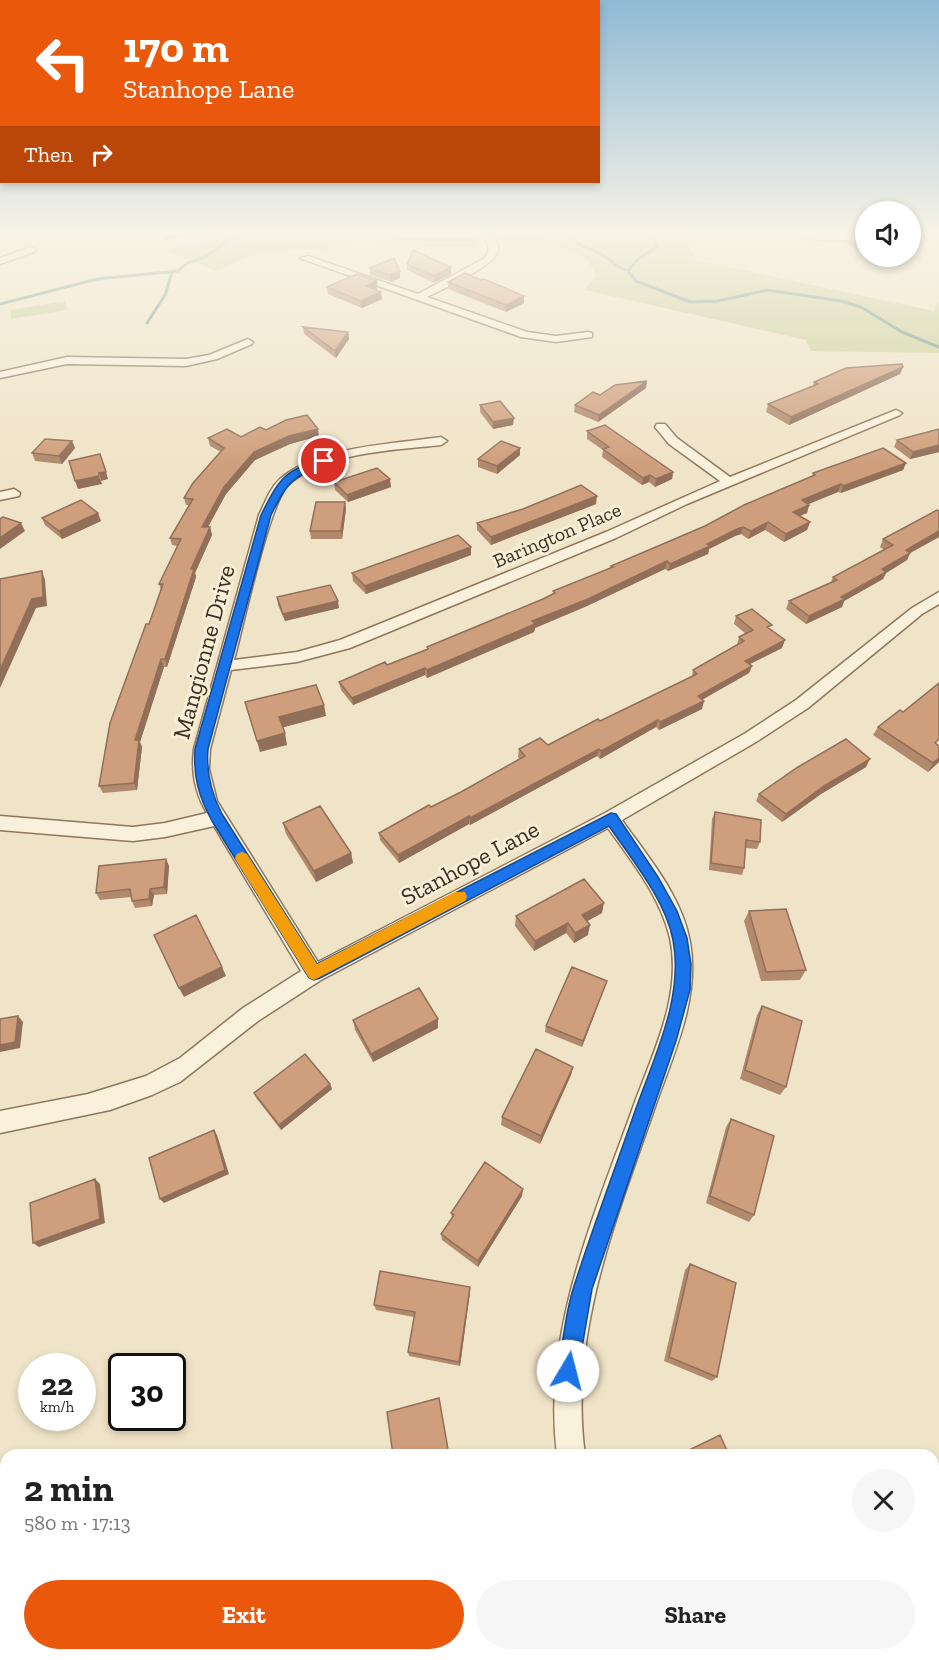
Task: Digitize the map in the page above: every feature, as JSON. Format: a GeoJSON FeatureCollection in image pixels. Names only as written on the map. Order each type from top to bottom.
{"type":"FeatureCollection","features":[{"type":"Feature","properties":{"kind":"street"},"geometry":{"type":"LineString","coordinates":[[456,311],[505,329],[541,338],[588,336]]}},
{"type":"Feature","properties":{"kind":"street"},"geometry":{"type":"LineString","coordinates":[[0,375],[37,365],[76,360],[162,363],[200,361],[248,342]]}},
{"type":"Feature","properties":{"kind":"street","name":"Barington Place"},"geometry":{"type":"LineString","coordinates":[[225,666],[297,657],[345,644],[611,535],[681,501],[896,413]]}},
{"type":"Feature","properties":{"kind":"street"},"geometry":{"type":"LineString","coordinates":[[661,427],[673,441],[728,481]]}},
{"type":"Feature","properties":{"kind":"street","name":"Mangionne Drive"},"geometry":{"type":"LineString","coordinates":[[314,974],[209,802],[200,770],[202,749],[266,515],[282,483],[311,465],[337,457],[441,441]]}},
{"type":"Feature","properties":{"kind":"street"},"geometry":{"type":"LineString","coordinates":[[0,496],[14,493]]}},
{"type":"Feature","properties":{"kind":"street","name":"Stanhope Lane"},"geometry":{"type":"LineString","coordinates":[[0,1122],[111,1098],[171,1076],[269,1002],[314,974],[611,818],[750,738],[802,704],[917,611],[939,597]]}},
{"type":"Feature","properties":{"kind":"street"},"geometry":{"type":"LineString","coordinates":[[0,823],[133,834],[165,830],[217,818]]}},
{"type":"Feature","properties":{"kind":"street"},"geometry":{"type":"LineString","coordinates":[[571,1449],[567,1386],[569,1356],[582,1289],[668,1041],[684,978],[680,938],[672,915],[653,881],[611,818]]}},
{"type":"Feature","properties":{"kind":"green space"},"geometry":{"type":"Polygon","coordinates":[[[10,311],[58,311],[11,319],[10,311]]]}},
{"type":"Feature","properties":{"kind":"green space"},"geometry":{"type":"Polygon","coordinates":[[[679,311],[939,311],[939,353],[811,351],[806,340],[679,311]]]}},
{"type":"Feature","properties":{"kind":"building"},"geometry":{"type":"Polygon","coordinates":[[[303,327],[348,332],[335,351],[303,327]]]}},
{"type":"Feature","properties":{"kind":"building"},"geometry":{"type":"Polygon","coordinates":[[[902,364],[903,367],[791,417],[768,404],[818,384],[814,382],[846,368],[902,364]]]}},
{"type":"Feature","properties":{"kind":"building"},"geometry":{"type":"Polygon","coordinates":[[[647,381],[599,415],[575,405],[593,392],[600,395],[615,385],[647,381]]]}},
{"type":"Feature","properties":{"kind":"building"},"geometry":{"type":"Polygon","coordinates":[[[500,401],[514,418],[493,422],[480,405],[500,401]]]}},
{"type":"Feature","properties":{"kind":"building"},"geometry":{"type":"Polygon","coordinates":[[[307,415],[318,429],[289,436],[254,452],[224,487],[202,527],[210,527],[191,569],[194,569],[165,659],[161,659],[135,740],[139,740],[134,783],[99,786],[110,723],[163,584],[159,584],[181,539],[170,538],[193,499],[184,498],[193,483],[224,448],[208,438],[227,429],[241,437],[260,427],[266,430],[286,420],[307,415]]]}},
{"type":"Feature","properties":{"kind":"building"},"geometry":{"type":"Polygon","coordinates":[[[605,425],[673,472],[656,479],[650,475],[643,478],[603,449],[609,447],[587,431],[605,425]]]}},
{"type":"Feature","properties":{"kind":"building"},"geometry":{"type":"Polygon","coordinates":[[[939,429],[939,445],[913,452],[897,440],[939,429]]]}},
{"type":"Feature","properties":{"kind":"building"},"geometry":{"type":"Polygon","coordinates":[[[45,439],[72,441],[59,456],[32,453],[45,439]]]}},
{"type":"Feature","properties":{"kind":"building"},"geometry":{"type":"Polygon","coordinates":[[[501,441],[520,448],[497,466],[478,459],[501,441]]]}},
{"type":"Feature","properties":{"kind":"building"},"geometry":{"type":"Polygon","coordinates":[[[883,448],[906,463],[843,486],[841,484],[802,500],[809,505],[793,512],[810,522],[786,534],[768,522],[751,531],[743,527],[707,544],[710,546],[670,564],[667,561],[588,599],[532,621],[535,624],[427,670],[425,668],[352,698],[339,682],[385,662],[387,665],[428,649],[427,647],[543,599],[555,593],[553,591],[705,526],[744,505],[815,475],[813,473],[883,448]]]}},
{"type":"Feature","properties":{"kind":"building"},"geometry":{"type":"Polygon","coordinates":[[[100,454],[106,472],[99,473],[99,476],[75,481],[69,461],[100,454]]]}},
{"type":"Feature","properties":{"kind":"building"},"geometry":{"type":"Polygon","coordinates":[[[377,468],[390,479],[347,495],[334,482],[377,468]]]}},
{"type":"Feature","properties":{"kind":"building"},"geometry":{"type":"Polygon","coordinates":[[[581,485],[597,496],[491,537],[477,523],[523,509],[581,485]]]}},
{"type":"Feature","properties":{"kind":"building"},"geometry":{"type":"Polygon","coordinates":[[[81,500],[98,513],[59,531],[42,518],[81,500]]]}},
{"type":"Feature","properties":{"kind":"building"},"geometry":{"type":"Polygon","coordinates":[[[316,502],[345,502],[341,531],[310,531],[316,502]]]}},
{"type":"Feature","properties":{"kind":"building"},"geometry":{"type":"Polygon","coordinates":[[[939,511],[939,531],[906,550],[910,553],[882,569],[886,572],[841,597],[845,599],[809,616],[789,601],[837,580],[833,577],[893,545],[883,539],[939,511]]]}},
{"type":"Feature","properties":{"kind":"building"},"geometry":{"type":"Polygon","coordinates":[[[3,517],[21,523],[0,538],[0,519],[3,517]]]}},
{"type":"Feature","properties":{"kind":"building"},"geometry":{"type":"Polygon","coordinates":[[[458,535],[471,547],[365,586],[352,573],[458,535]]]}},
{"type":"Feature","properties":{"kind":"building"},"geometry":{"type":"Polygon","coordinates":[[[42,571],[43,597],[32,599],[0,670],[0,579],[42,571]]]}},
{"type":"Feature","properties":{"kind":"building"},"geometry":{"type":"Polygon","coordinates":[[[330,585],[338,601],[283,614],[277,597],[330,585]]]}},
{"type":"Feature","properties":{"kind":"building"},"geometry":{"type":"Polygon","coordinates":[[[752,609],[772,625],[767,627],[785,640],[745,661],[752,666],[698,696],[704,701],[660,722],[658,720],[601,751],[599,749],[398,855],[379,833],[429,805],[431,807],[461,792],[525,756],[519,749],[540,738],[548,745],[598,719],[600,721],[697,674],[693,670],[744,641],[739,637],[753,630],[736,616],[752,609]]]}},
{"type":"Feature","properties":{"kind":"building"},"geometry":{"type":"Polygon","coordinates":[[[939,683],[939,739],[935,743],[939,746],[939,758],[933,763],[878,727],[900,710],[903,712],[939,683]]]}},
{"type":"Feature","properties":{"kind":"building"},"geometry":{"type":"Polygon","coordinates":[[[316,685],[324,705],[279,717],[285,733],[257,741],[245,702],[316,685]]]}},
{"type":"Feature","properties":{"kind":"building"},"geometry":{"type":"Polygon","coordinates":[[[846,739],[870,759],[824,786],[786,814],[759,794],[798,767],[846,739]]]}},
{"type":"Feature","properties":{"kind":"building"},"geometry":{"type":"Polygon","coordinates":[[[320,806],[351,853],[314,871],[283,823],[320,806]]]}},
{"type":"Feature","properties":{"kind":"building"},"geometry":{"type":"Polygon","coordinates":[[[715,812],[761,820],[760,842],[746,840],[744,868],[711,863],[715,812]]]}},
{"type":"Feature","properties":{"kind":"building"},"geometry":{"type":"Polygon","coordinates":[[[166,859],[164,887],[150,889],[149,899],[132,901],[130,889],[96,893],[99,866],[166,859]]]}},
{"type":"Feature","properties":{"kind":"building"},"geometry":{"type":"Polygon","coordinates":[[[584,879],[604,903],[582,915],[590,925],[575,933],[568,923],[535,941],[516,916],[584,879]]]}},
{"type":"Feature","properties":{"kind":"building"},"geometry":{"type":"Polygon","coordinates":[[[786,909],[806,970],[766,972],[749,911],[786,909]]]}},
{"type":"Feature","properties":{"kind":"building"},"geometry":{"type":"Polygon","coordinates":[[[196,915],[222,967],[179,988],[154,935],[196,915]]]}},
{"type":"Feature","properties":{"kind":"building"},"geometry":{"type":"Polygon","coordinates":[[[572,967],[607,981],[583,1041],[546,1026],[572,967]]]}},
{"type":"Feature","properties":{"kind":"building"},"geometry":{"type":"Polygon","coordinates":[[[419,988],[438,1019],[371,1054],[353,1020],[419,988]]]}},
{"type":"Feature","properties":{"kind":"building"},"geometry":{"type":"Polygon","coordinates":[[[762,1006],[802,1021],[786,1087],[745,1070],[762,1006]]]}},
{"type":"Feature","properties":{"kind":"building"},"geometry":{"type":"Polygon","coordinates":[[[18,1016],[15,1042],[0,1045],[0,1019],[18,1016]]]}},
{"type":"Feature","properties":{"kind":"building"},"geometry":{"type":"Polygon","coordinates":[[[536,1049],[573,1067],[541,1136],[502,1117],[536,1049]]]}},
{"type":"Feature","properties":{"kind":"building"},"geometry":{"type":"Polygon","coordinates":[[[305,1054],[330,1084],[279,1125],[254,1093],[305,1054]]]}},
{"type":"Feature","properties":{"kind":"building"},"geometry":{"type":"Polygon","coordinates":[[[731,1119],[774,1136],[754,1215],[710,1196],[731,1119]]]}},
{"type":"Feature","properties":{"kind":"building"},"geometry":{"type":"Polygon","coordinates":[[[214,1130],[225,1170],[160,1199],[149,1158],[214,1130]]]}},
{"type":"Feature","properties":{"kind":"building"},"geometry":{"type":"Polygon","coordinates":[[[485,1162],[523,1189],[478,1261],[441,1234],[454,1215],[451,1213],[485,1162]]]}},
{"type":"Feature","properties":{"kind":"building"},"geometry":{"type":"Polygon","coordinates":[[[95,1179],[100,1219],[33,1243],[30,1203],[95,1179]]]}},
{"type":"Feature","properties":{"kind":"building"},"geometry":{"type":"Polygon","coordinates":[[[690,1264],[736,1283],[717,1377],[669,1357],[690,1264]]]}},
{"type":"Feature","properties":{"kind":"building"},"geometry":{"type":"Polygon","coordinates":[[[380,1271],[470,1287],[459,1362],[408,1352],[415,1312],[374,1305],[380,1271]]]}},
{"type":"Feature","properties":{"kind":"building"},"geometry":{"type":"Polygon","coordinates":[[[439,1398],[448,1449],[392,1449],[387,1412],[439,1398]]]}},
{"type":"Feature","properties":{"kind":"building"},"geometry":{"type":"Polygon","coordinates":[[[720,1435],[726,1449],[691,1449],[720,1435]]]}},
{"type":"Feature","properties":{"kind":"waterway"},"geometry":{"type":"LineString","coordinates":[[147,323],[154,311]]}},
{"type":"Feature","properties":{"kind":"waterway"},"geometry":{"type":"LineString","coordinates":[[868,311],[902,332],[939,347]]}},
{"type":"Feature","properties":{"kind":"slow traffic"},"geometry":{"type":"LineString","coordinates":[[242,858],[314,974],[460,897]]}},
{"type":"Feature","properties":{"kind":"route"},"geometry":{"type":"LineString","coordinates":[[324,461],[300,470],[282,483],[266,515],[202,749],[200,770],[201,780],[217,818],[314,974],[611,818],[653,881],[672,915],[680,938],[684,964],[682,990],[668,1041],[634,1133],[582,1289],[568,1371]]}}]}
